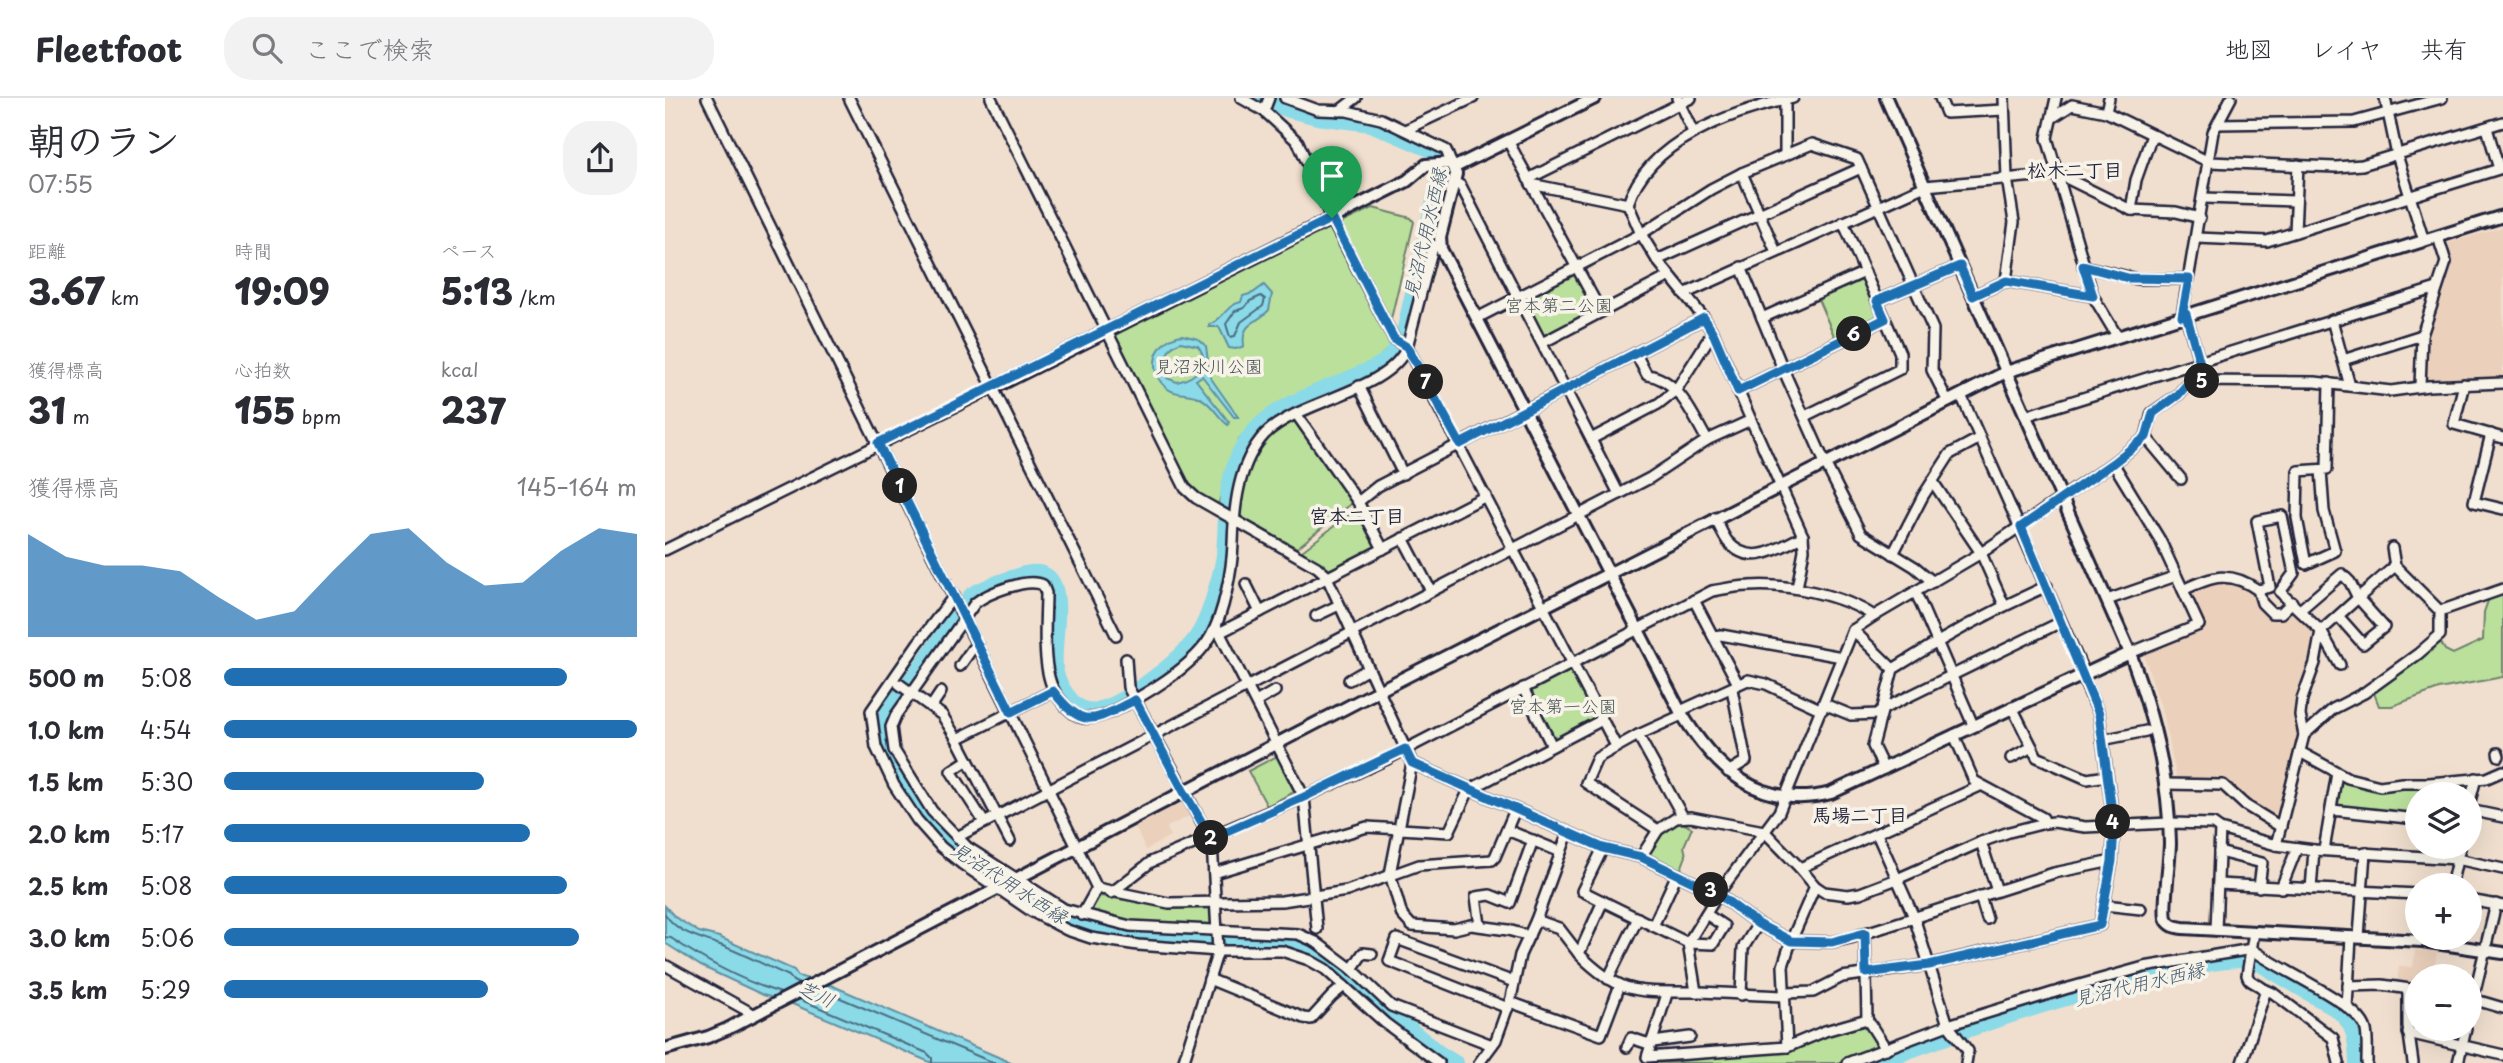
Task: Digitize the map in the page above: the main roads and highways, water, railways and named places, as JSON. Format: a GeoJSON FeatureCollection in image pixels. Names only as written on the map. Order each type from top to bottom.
{"type":"FeatureCollection","features":[{"type":"Feature","properties":{"kind":"water"},"geometry":{"type":"Polygon","coordinates":[[[1264,285],[1272,294],[1269,310],[1247,328],[1244,346],[1229,348],[1219,327],[1209,325],[1241,302],[1243,296],[1264,285]]]}},
{"type":"Feature","properties":{"kind":"water"},"geometry":{"type":"Polygon","coordinates":[[[1182,335],[1198,339],[1206,346],[1210,377],[1238,417],[1234,417],[1202,376],[1196,380],[1229,422],[1228,425],[1204,400],[1175,393],[1161,382],[1155,365],[1156,357],[1159,349],[1172,338],[1182,335]],[[1181,342],[1171,348],[1166,361],[1167,378],[1177,382],[1195,374],[1203,359],[1198,346],[1181,342]]]}},
{"type":"Feature","properties":{"kind":"water","name":"芝川"},"geometry":{"type":"Polygon","coordinates":[[[665,906],[675,917],[699,932],[719,937],[794,970],[798,976],[833,986],[1012,1063],[932,1063],[790,1003],[763,995],[701,966],[665,943],[665,906]]]}},
{"type":"Feature","properties":{"kind":"waterway","name":"見沼代用水西縁"},"geometry":{"type":"LineString","coordinates":[[1259,98],[1289,111],[1317,118],[1371,125],[1439,155],[1442,161],[1404,328],[1397,345],[1389,357],[1379,364],[1281,408],[1267,417],[1245,441],[1229,481],[1222,562],[1208,613],[1191,643],[1161,671],[1131,693],[1106,706],[1090,710],[1078,705],[1065,690],[1056,669],[1058,601],[1055,586],[1048,576],[1035,572],[1015,576],[971,594],[887,712],[881,737],[884,753],[927,820],[947,842],[972,862],[1059,916],[1079,926],[1138,936],[1281,942],[1298,946],[1333,964],[1439,1052],[1457,1063]]}},
{"type":"Feature","properties":{"kind":"waterway"},"geometry":{"type":"LineString","coordinates":[[976,401],[990,394]]}},
{"type":"Feature","properties":{"kind":"waterway","name":"見沼代用水西縁"},"geometry":{"type":"LineString","coordinates":[[1879,1063],[2056,1002],[2128,982],[2222,962],[2244,961],[2255,962],[2337,1011],[2351,1028],[2356,1063]]}},
{"type":"Feature","properties":{"kind":"district","name":"松木二丁目"},"geometry":{"type":"Point","coordinates":[2075,169]}},
{"type":"Feature","properties":{"kind":"district","name":"宮本二丁目"},"geometry":{"type":"Point","coordinates":[1357,515]}},
{"type":"Feature","properties":{"kind":"district","name":"馬場二丁目"},"geometry":{"type":"Point","coordinates":[1860,814]}},
{"type":"Feature","properties":{"kind":"park label","name":"宮本第二公園"},"geometry":{"type":"Point","coordinates":[1559,304]}},
{"type":"Feature","properties":{"kind":"park label","name":"見沼氷川公園"},"geometry":{"type":"Point","coordinates":[1209,365]}},
{"type":"Feature","properties":{"kind":"park label","name":"宮本第一公園"},"geometry":{"type":"Point","coordinates":[1563,705]}}]}
